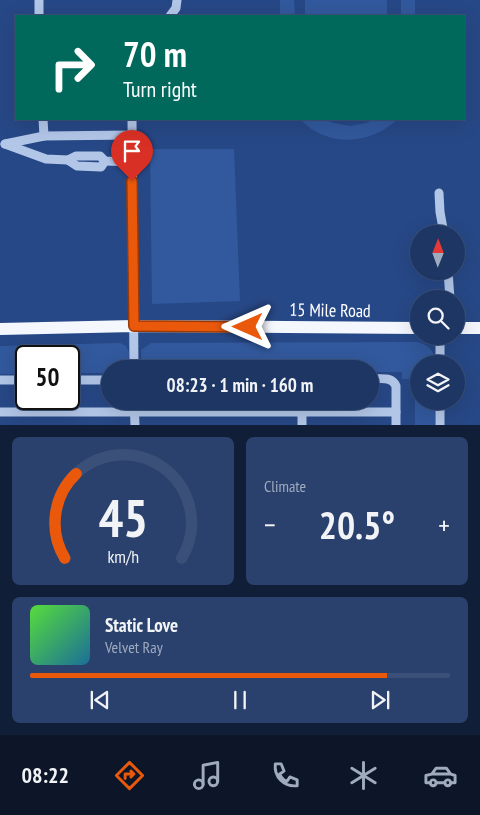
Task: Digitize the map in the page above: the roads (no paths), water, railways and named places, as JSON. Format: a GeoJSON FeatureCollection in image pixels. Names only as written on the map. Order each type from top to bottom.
{"type":"FeatureCollection","features":[{"type":"Feature","properties":{"kind":"main road","name":"15 Mile Road"},"geometry":{"type":"LineString","coordinates":[[0,329],[134,326],[410,328]]}},
{"type":"Feature","properties":{"kind":"main road"},"geometry":{"type":"LineString","coordinates":[[465,328],[480,328]]}},
{"type":"Feature","properties":{"kind":"street"},"geometry":{"type":"LineString","coordinates":[[39,0],[39,15]]}},
{"type":"Feature","properties":{"kind":"street"},"geometry":{"type":"LineString","coordinates":[[171,15],[176,8],[177,0]]}},
{"type":"Feature","properties":{"kind":"street"},"geometry":{"type":"LineString","coordinates":[[43,120],[44,136]]}},
{"type":"Feature","properties":{"kind":"street"},"geometry":{"type":"LineString","coordinates":[[132,120],[134,360]]}},
{"type":"Feature","properties":{"kind":"street"},"geometry":{"type":"LineString","coordinates":[[3,144],[44,136],[132,135]]}},
{"type":"Feature","properties":{"kind":"street"},"geometry":{"type":"LineString","coordinates":[[3,144],[46,159],[68,160],[76,156],[100,156],[105,161],[132,162]]}},
{"type":"Feature","properties":{"kind":"street"},"geometry":{"type":"LineString","coordinates":[[439,192],[442,225]]}},
{"type":"Feature","properties":{"kind":"street"},"geometry":{"type":"LineString","coordinates":[[379,379],[391,379],[396,386],[396,425]]}},
{"type":"Feature","properties":{"kind":"street"},"geometry":{"type":"LineString","coordinates":[[0,380],[15,380]]}},
{"type":"Feature","properties":{"kind":"street"},"geometry":{"type":"LineString","coordinates":[[80,380],[101,380]]}},
{"type":"Feature","properties":{"kind":"street"},"geometry":{"type":"LineString","coordinates":[[440,410],[440,425]]}},
{"type":"Feature","properties":{"kind":"street"},"geometry":{"type":"LineString","coordinates":[[0,412],[396,412]]}},
{"type":"Feature","properties":{"kind":"street"},"geometry":{"type":"LineString","coordinates":[[134,412],[134,425]]}},
{"type":"Feature","properties":{"kind":"street"},"geometry":{"type":"LineString","coordinates":[[302,412],[302,425]]}}]}
